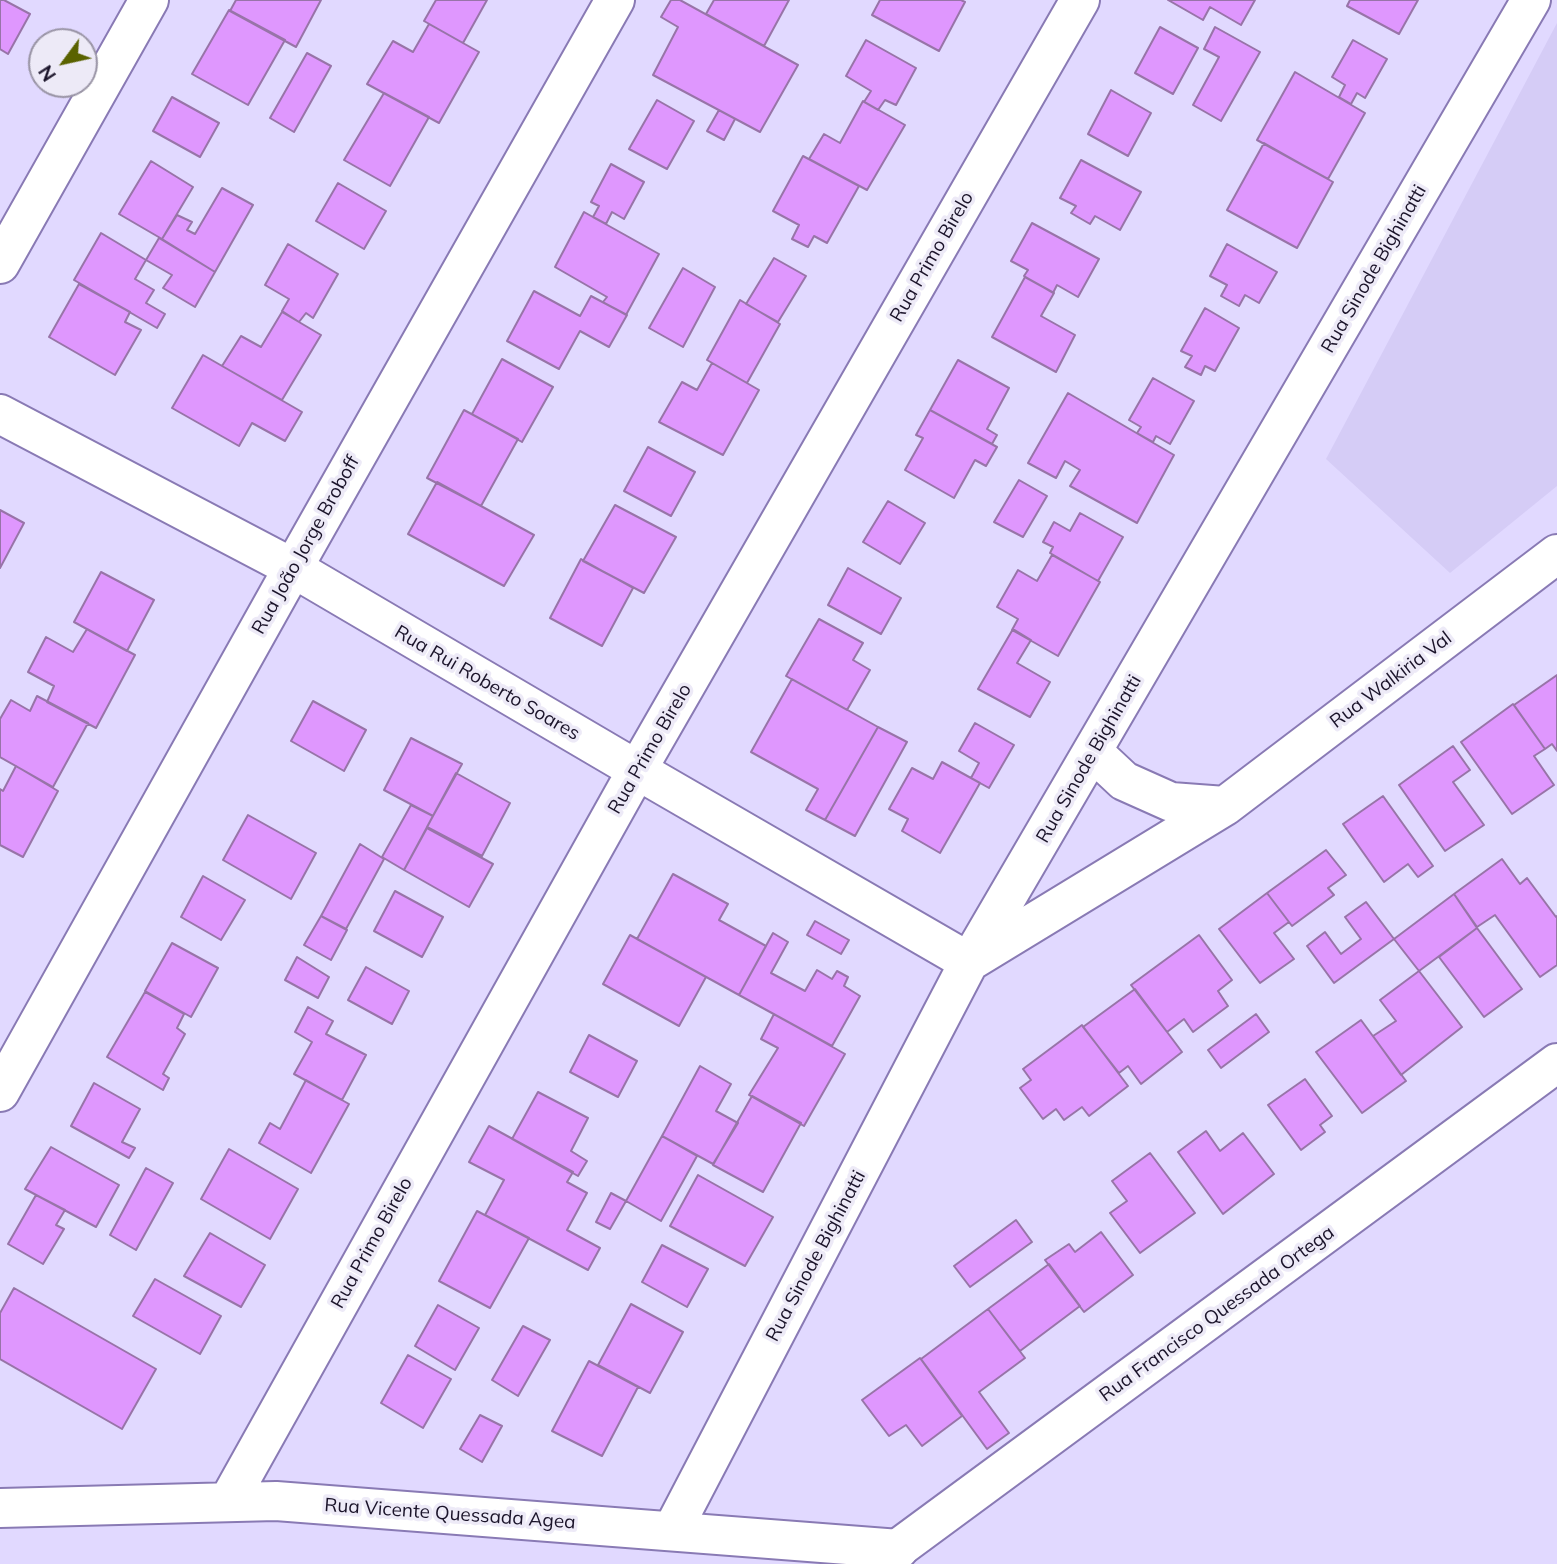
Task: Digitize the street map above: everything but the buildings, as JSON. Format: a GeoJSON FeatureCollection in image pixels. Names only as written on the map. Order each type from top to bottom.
{"type":"FeatureCollection","features":[{"type":"Feature","properties":{"kind":"street"},"geometry":{"type":"LineString","coordinates":[[0,264],[149,0]]}},
{"type":"Feature","properties":{"kind":"street","name":"Rua João Jorge Broboff"},"geometry":{"type":"LineString","coordinates":[[0,1092],[615,0]]}},
{"type":"Feature","properties":{"kind":"street","name":"Rua Primo Birelo"},"geometry":{"type":"LineString","coordinates":[[228,1502],[637,771],[1080,0]]}},
{"type":"Feature","properties":{"kind":"street","name":"Rua Sinode Bighinatti"},"geometry":{"type":"LineString","coordinates":[[672,1531],[969,962],[1531,0]]}},
{"type":"Feature","properties":{"kind":"street","name":"Rua Rui Roberto Soares"},"geometry":{"type":"LineString","coordinates":[[0,414],[293,568],[637,771],[969,962]]}},
{"type":"Feature","properties":{"kind":"street","name":"Rua Walkiria Val"},"geometry":{"type":"LineString","coordinates":[[969,962],[1225,806],[1557,555]]}},
{"type":"Feature","properties":{"kind":"street"},"geometry":{"type":"LineString","coordinates":[[1093,752],[1124,781],[1171,803],[1225,806]]}},
{"type":"Feature","properties":{"kind":"street","name":"Rua Francisco Quessada Ortega"},"geometry":{"type":"LineString","coordinates":[[888,1556],[1557,1063]]}},
{"type":"Feature","properties":{"kind":"street","name":"Rua Vicente Quessada Agea"},"geometry":{"type":"LineString","coordinates":[[0,1508],[276,1501],[672,1531],[888,1556]]}},
{"type":"Feature","properties":{"kind":"shaded area"},"geometry":{"type":"Polygon","coordinates":[[[1557,23],[1557,486],[1450,573],[1326,459],[1557,23]]]}}]}
